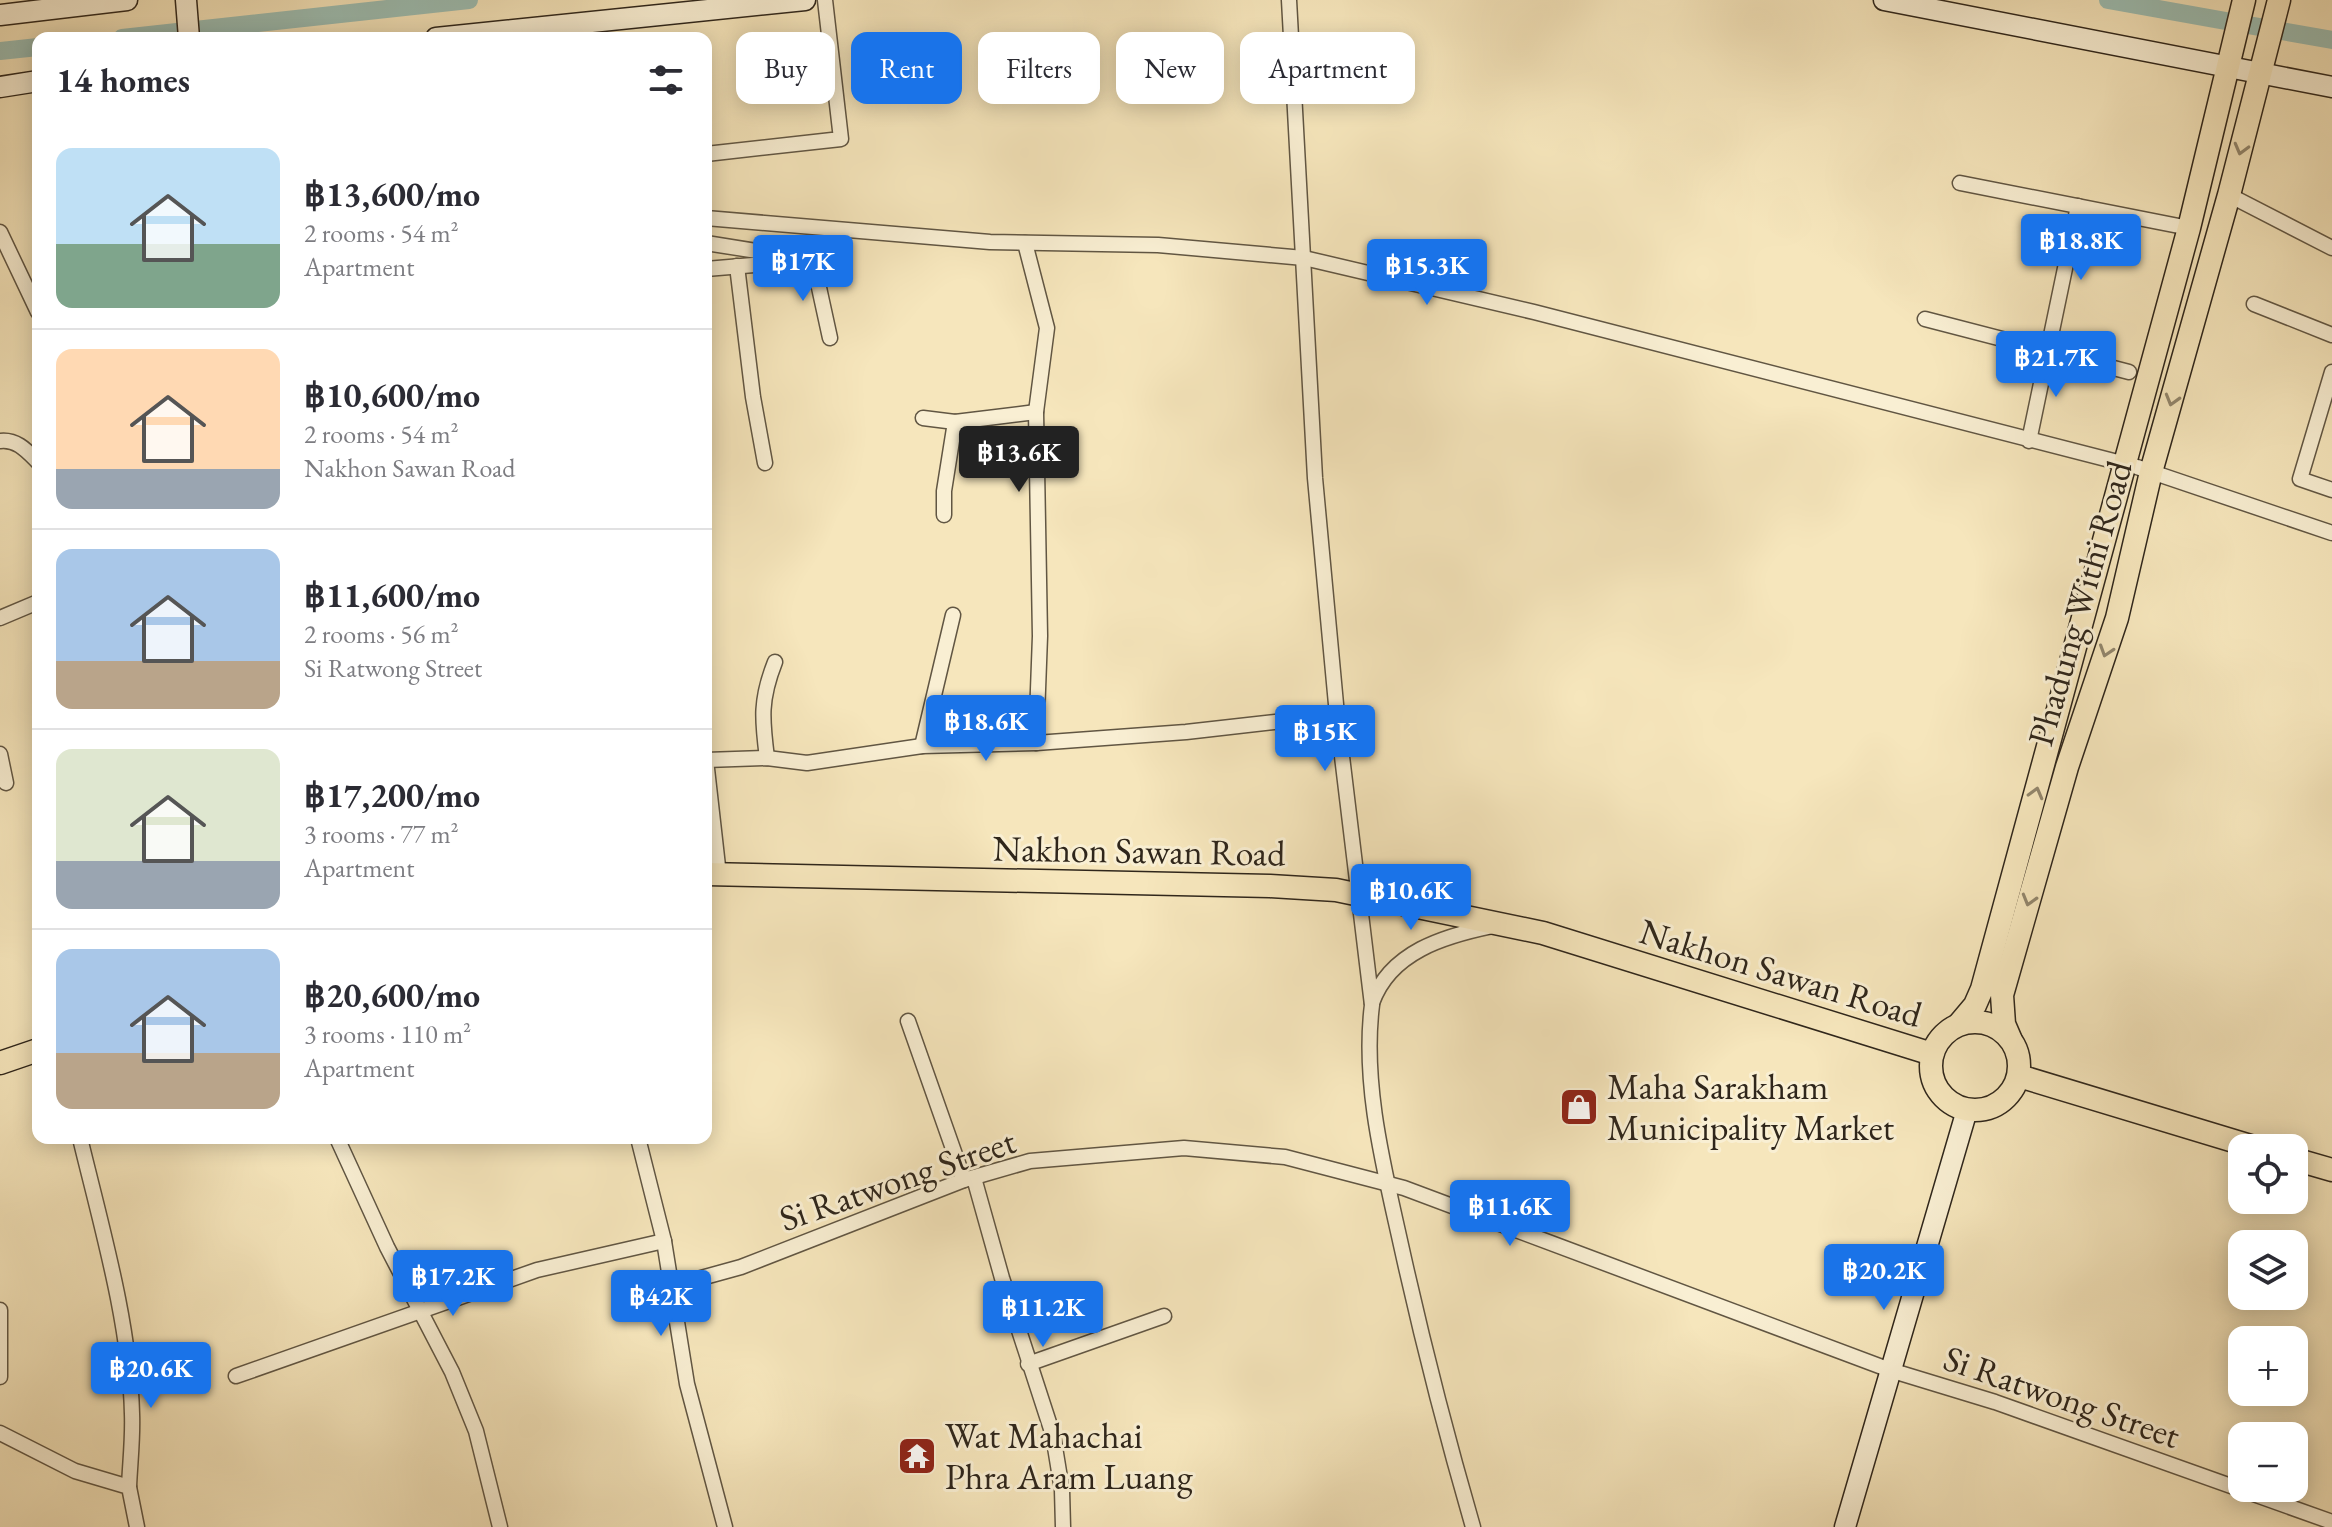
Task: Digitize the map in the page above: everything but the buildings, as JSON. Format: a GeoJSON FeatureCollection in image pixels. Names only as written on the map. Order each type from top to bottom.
{"type":"FeatureCollection","features":[{"type":"Feature","properties":{"kind":"main road","name":"Phadung Withi Road"},"geometry":{"type":"LineString","coordinates":[[1959,1024],[1975,1005],[1982,989],[2189,228],[2243,5]]}},
{"type":"Feature","properties":{"kind":"main road","name":"Phadung Withi Road"},"geometry":{"type":"LineString","coordinates":[[2010,1038],[2004,1024],[2002,995],[2067,767],[2117,618],[2151,472],[2229,195],[2277,8]]}},
{"type":"Feature","properties":{"kind":"main road","name":"Nakhon Sawan Road"},"geometry":{"type":"LineString","coordinates":[[712,874],[1292,887],[1359,894],[1543,933],[1932,1054]]}},
{"type":"Feature","properties":{"kind":"main road"},"geometry":{"type":"LineString","coordinates":[[1987,1023],[2010,1038],[2020,1063],[2019,1076],[2008,1096],[1989,1108],[1967,1110],[1953,1105],[1941,1096],[1934,1083],[1932,1054],[1947,1031],[1959,1024],[1987,1023]]}},
{"type":"Feature","properties":{"kind":"main road"},"geometry":{"type":"LineString","coordinates":[[0,1063],[32,1052]]}},
{"type":"Feature","properties":{"kind":"main road"},"geometry":{"type":"LineString","coordinates":[[2019,1076],[2228,1139]]}},
{"type":"Feature","properties":{"kind":"main road"},"geometry":{"type":"LineString","coordinates":[[2308,1163],[2332,1170]]}},
{"type":"Feature","properties":{"kind":"street"},"geometry":{"type":"LineString","coordinates":[[0,15],[75,3],[127,0]]}},
{"type":"Feature","properties":{"kind":"street"},"geometry":{"type":"LineString","coordinates":[[186,0],[189,32]]}},
{"type":"Feature","properties":{"kind":"street"},"geometry":{"type":"LineString","coordinates":[[486,32],[721,4],[805,0]]}},
{"type":"Feature","properties":{"kind":"street"},"geometry":{"type":"LineString","coordinates":[[712,153],[841,139],[825,0]]}},
{"type":"Feature","properties":{"kind":"street"},"geometry":{"type":"LineString","coordinates":[[1289,0],[1315,478],[1337,715],[1372,1005]]}},
{"type":"Feature","properties":{"kind":"street"},"geometry":{"type":"LineString","coordinates":[[1884,0],[2263,65],[2332,87]]}},
{"type":"Feature","properties":{"kind":"street"},"geometry":{"type":"LineString","coordinates":[[0,87],[32,82]]}},
{"type":"Feature","properties":{"kind":"street"},"geometry":{"type":"LineString","coordinates":[[1960,183],[2189,228]]}},
{"type":"Feature","properties":{"kind":"street"},"geometry":{"type":"LineString","coordinates":[[2229,195],[2332,248]]}},
{"type":"Feature","properties":{"kind":"street"},"geometry":{"type":"LineString","coordinates":[[2029,441],[2078,206]]}},
{"type":"Feature","properties":{"kind":"street"},"geometry":{"type":"LineString","coordinates":[[712,218],[1025,243],[1158,245],[1304,258],[1880,399],[2125,464],[2332,533]]}},
{"type":"Feature","properties":{"kind":"street"},"geometry":{"type":"LineString","coordinates":[[0,232],[32,299]]}},
{"type":"Feature","properties":{"kind":"street"},"geometry":{"type":"LineString","coordinates":[[1025,243],[1047,328],[1036,412],[1040,636],[1036,743]]}},
{"type":"Feature","properties":{"kind":"street"},"geometry":{"type":"LineString","coordinates":[[712,244],[813,260]]}},
{"type":"Feature","properties":{"kind":"street"},"geometry":{"type":"LineString","coordinates":[[712,268],[813,260]]}},
{"type":"Feature","properties":{"kind":"street"},"geometry":{"type":"LineString","coordinates":[[813,260],[830,338]]}},
{"type":"Feature","properties":{"kind":"street"},"geometry":{"type":"LineString","coordinates":[[737,266],[753,397],[765,463]]}},
{"type":"Feature","properties":{"kind":"street"},"geometry":{"type":"LineString","coordinates":[[2254,304],[2332,335]]}},
{"type":"Feature","properties":{"kind":"street"},"geometry":{"type":"LineString","coordinates":[[1925,319],[2129,372]]}},
{"type":"Feature","properties":{"kind":"street"},"geometry":{"type":"LineString","coordinates":[[2332,372],[2300,479],[2332,490]]}},
{"type":"Feature","properties":{"kind":"street"},"geometry":{"type":"LineString","coordinates":[[923,418],[955,422],[1036,412]]}},
{"type":"Feature","properties":{"kind":"street"},"geometry":{"type":"LineString","coordinates":[[944,515],[944,491],[955,422]]}},
{"type":"Feature","properties":{"kind":"street"},"geometry":{"type":"LineString","coordinates":[[0,441],[7,440],[24,447],[32,456]]}},
{"type":"Feature","properties":{"kind":"street"},"geometry":{"type":"LineString","coordinates":[[0,618],[32,605]]}},
{"type":"Feature","properties":{"kind":"street"},"geometry":{"type":"LineString","coordinates":[[922,746],[953,615]]}},
{"type":"Feature","properties":{"kind":"street"},"geometry":{"type":"LineString","coordinates":[[767,758],[761,715],[764,690],[775,662]]}},
{"type":"Feature","properties":{"kind":"street"},"geometry":{"type":"LineString","coordinates":[[712,760],[767,758],[807,763],[922,746],[1036,743],[1186,732],[1337,715]]}},
{"type":"Feature","properties":{"kind":"street"},"geometry":{"type":"LineString","coordinates":[[0,754],[6,783]]}},
{"type":"Feature","properties":{"kind":"street"},"geometry":{"type":"LineString","coordinates":[[1473,1527],[1419,1323],[1387,1183],[1368,1038],[1377,988],[1395,966],[1419,949],[1453,935],[1501,924]]}},
{"type":"Feature","properties":{"kind":"street"},"geometry":{"type":"LineString","coordinates":[[908,1021],[969,1179],[1053,1435],[1062,1490],[1063,1527]]}},
{"type":"Feature","properties":{"kind":"street"},"geometry":{"type":"LineString","coordinates":[[1845,1527],[1967,1110]]}},
{"type":"Feature","properties":{"kind":"street"},"geometry":{"type":"LineString","coordinates":[[81,1144],[119,1308],[132,1412],[129,1487],[137,1527]]}},
{"type":"Feature","properties":{"kind":"street"},"geometry":{"type":"LineString","coordinates":[[340,1144],[452,1372],[476,1431],[500,1527]]}},
{"type":"Feature","properties":{"kind":"street"},"geometry":{"type":"LineString","coordinates":[[640,1144],[664,1241],[687,1384],[725,1527]]}},
{"type":"Feature","properties":{"kind":"street","name":"Si Ratwong Street"},"geometry":{"type":"LineString","coordinates":[[672,1286],[741,1267],[969,1179],[1030,1161],[1184,1148],[1285,1157],[1387,1183],[1890,1370],[1995,1402],[2306,1520],[2332,1522]]}},
{"type":"Feature","properties":{"kind":"street"},"geometry":{"type":"LineString","coordinates":[[236,1376],[419,1309],[537,1270],[664,1241]]}},
{"type":"Feature","properties":{"kind":"street"},"geometry":{"type":"LineString","coordinates":[[0,1310],[0,1377]]}},
{"type":"Feature","properties":{"kind":"street"},"geometry":{"type":"LineString","coordinates":[[1028,1364],[1164,1316]]}},
{"type":"Feature","properties":{"kind":"street"},"geometry":{"type":"LineString","coordinates":[[0,1433],[75,1471],[129,1487]]}},
{"type":"Feature","properties":{"kind":"waterway"},"geometry":{"type":"LineString","coordinates":[[177,32],[469,0]]}},
{"type":"Feature","properties":{"kind":"waterway"},"geometry":{"type":"LineString","coordinates":[[2108,0],[2332,40]]}},
{"type":"Feature","properties":{"kind":"waterway"},"geometry":{"type":"LineString","coordinates":[[0,51],[32,48]]}},
{"type":"Feature","properties":{"kind":"place","name":"Maha Sarakham Municipality Market"},"geometry":{"type":"Point","coordinates":[1579,1107]}},
{"type":"Feature","properties":{"kind":"place","name":"Wat Mahachai Phra Aram Luang"},"geometry":{"type":"Point","coordinates":[917,1456]}}]}
